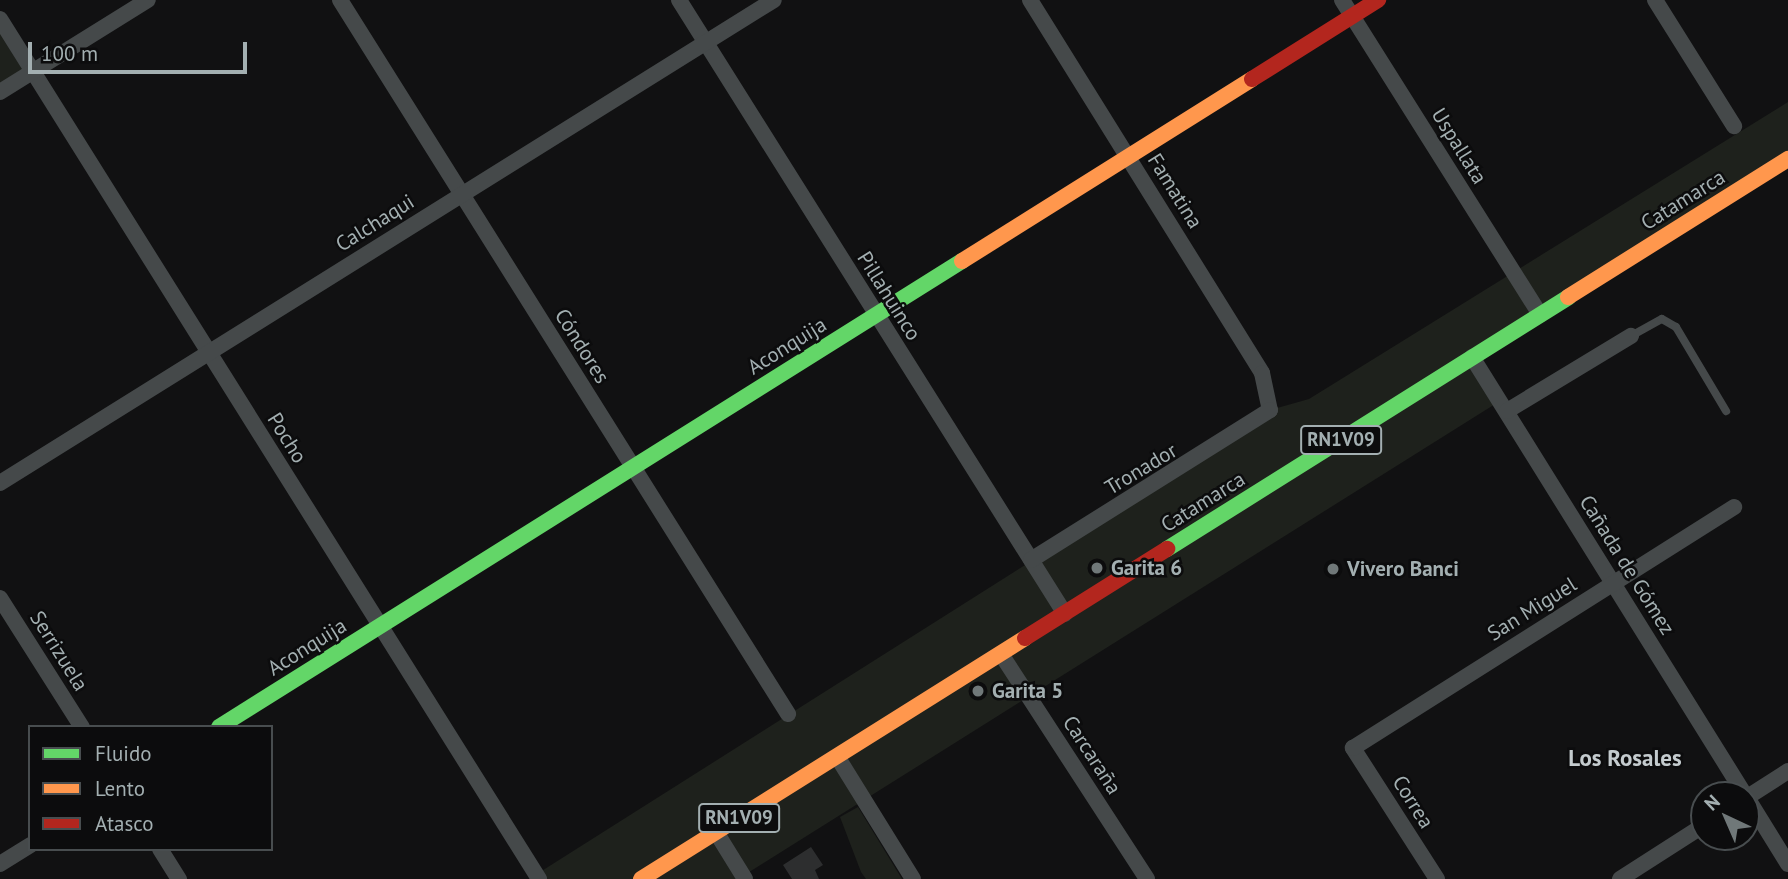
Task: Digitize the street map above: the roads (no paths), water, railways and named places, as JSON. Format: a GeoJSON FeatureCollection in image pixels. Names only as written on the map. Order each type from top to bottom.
{"type":"FeatureCollection","features":[{"type":"Feature","properties":{"kind":"street"},"geometry":{"type":"LineString","coordinates":[[0,92],[148,0]]}},
{"type":"Feature","properties":{"kind":"street","name":"Cóndores"},"geometry":{"type":"LineString","coordinates":[[340,0],[788,714]]}},
{"type":"Feature","properties":{"kind":"street","name":"Pillahuinco"},"geometry":{"type":"LineString","coordinates":[[679,0],[1065,614]]}},
{"type":"Feature","properties":{"kind":"street","name":"Calchaqui"},"geometry":{"type":"LineString","coordinates":[[0,483],[774,0]]}},
{"type":"Feature","properties":{"kind":"street","name":"Famatina"},"geometry":{"type":"LineString","coordinates":[[1030,0],[1262,373],[1270,410]]}},
{"type":"Feature","properties":{"kind":"street","name":"Uspallata"},"geometry":{"type":"LineString","coordinates":[[1342,0],[1540,315]]}},
{"type":"Feature","properties":{"kind":"street","name":"Aconquija"},"geometry":{"type":"LineString","coordinates":[[222,725],[1130,159],[1378,0]]}},
{"type":"Feature","properties":{"kind":"street"},"geometry":{"type":"LineString","coordinates":[[1656,0],[1734,126]]}},
{"type":"Feature","properties":{"kind":"street","name":"Pocho"},"geometry":{"type":"LineString","coordinates":[[0,19],[539,879]]}},
{"type":"Feature","properties":{"kind":"street","name":"Catamarca"},"geometry":{"type":"LineString","coordinates":[[641,879],[838,758],[1788,159]]}},
{"type":"Feature","properties":{"kind":"street"},"geometry":{"type":"LineString","coordinates":[[1507,411],[1631,336]]}},
{"type":"Feature","properties":{"kind":"street","name":"Cañada de Gómez"},"geometry":{"type":"LineString","coordinates":[[1472,357],[1736,781]]}},
{"type":"Feature","properties":{"kind":"street","name":"Tronador"},"geometry":{"type":"LineString","coordinates":[[1031,560],[1270,410]]}},
{"type":"Feature","properties":{"kind":"street","name":"San Miguel"},"geometry":{"type":"LineString","coordinates":[[1353,748],[1734,507]]}},
{"type":"Feature","properties":{"kind":"street","name":"Serrizuela"},"geometry":{"type":"LineString","coordinates":[[0,598],[81,725]]}},
{"type":"Feature","properties":{"kind":"street","name":"Carcaraña"},"geometry":{"type":"LineString","coordinates":[[1001,654],[1142,877]]}},
{"type":"Feature","properties":{"kind":"street","name":"Correa"},"geometry":{"type":"LineString","coordinates":[[1353,748],[1437,879]]}},
{"type":"Feature","properties":{"kind":"street"},"geometry":{"type":"LineString","coordinates":[[838,758],[913,879]]}},
{"type":"Feature","properties":{"kind":"street"},"geometry":{"type":"LineString","coordinates":[[1760,788],[1788,771]]}},
{"type":"Feature","properties":{"kind":"street","name":"Cañada de Gómez"},"geometry":{"type":"LineString","coordinates":[[1760,819],[1788,864]]}},
{"type":"Feature","properties":{"kind":"street"},"geometry":{"type":"LineString","coordinates":[[716,832],[745,879]]}},
{"type":"Feature","properties":{"kind":"street"},"geometry":{"type":"LineString","coordinates":[[1620,879],[1690,834]]}},
{"type":"Feature","properties":{"kind":"street"},"geometry":{"type":"LineString","coordinates":[[0,864],[28,846]]}},
{"type":"Feature","properties":{"kind":"street"},"geometry":{"type":"LineString","coordinates":[[161,851],[179,879]]}},
{"type":"Feature","properties":{"kind":"lane"},"geometry":{"type":"LineString","coordinates":[[1631,336],[1662,319],[1676,327],[1726,411]]}},
{"type":"Feature","properties":{"kind":"place","name":"Garita 6"},"geometry":{"type":"Point","coordinates":[1097,568]}},
{"type":"Feature","properties":{"kind":"place","name":"Vivero Banci"},"geometry":{"type":"Point","coordinates":[1333,569]}},
{"type":"Feature","properties":{"kind":"place","name":"Garita 5"},"geometry":{"type":"Point","coordinates":[978,691]}},
{"type":"Feature","properties":{"kind":"district","name":"Los Rosales"},"geometry":{"type":"Point","coordinates":[1625,758]}}]}
